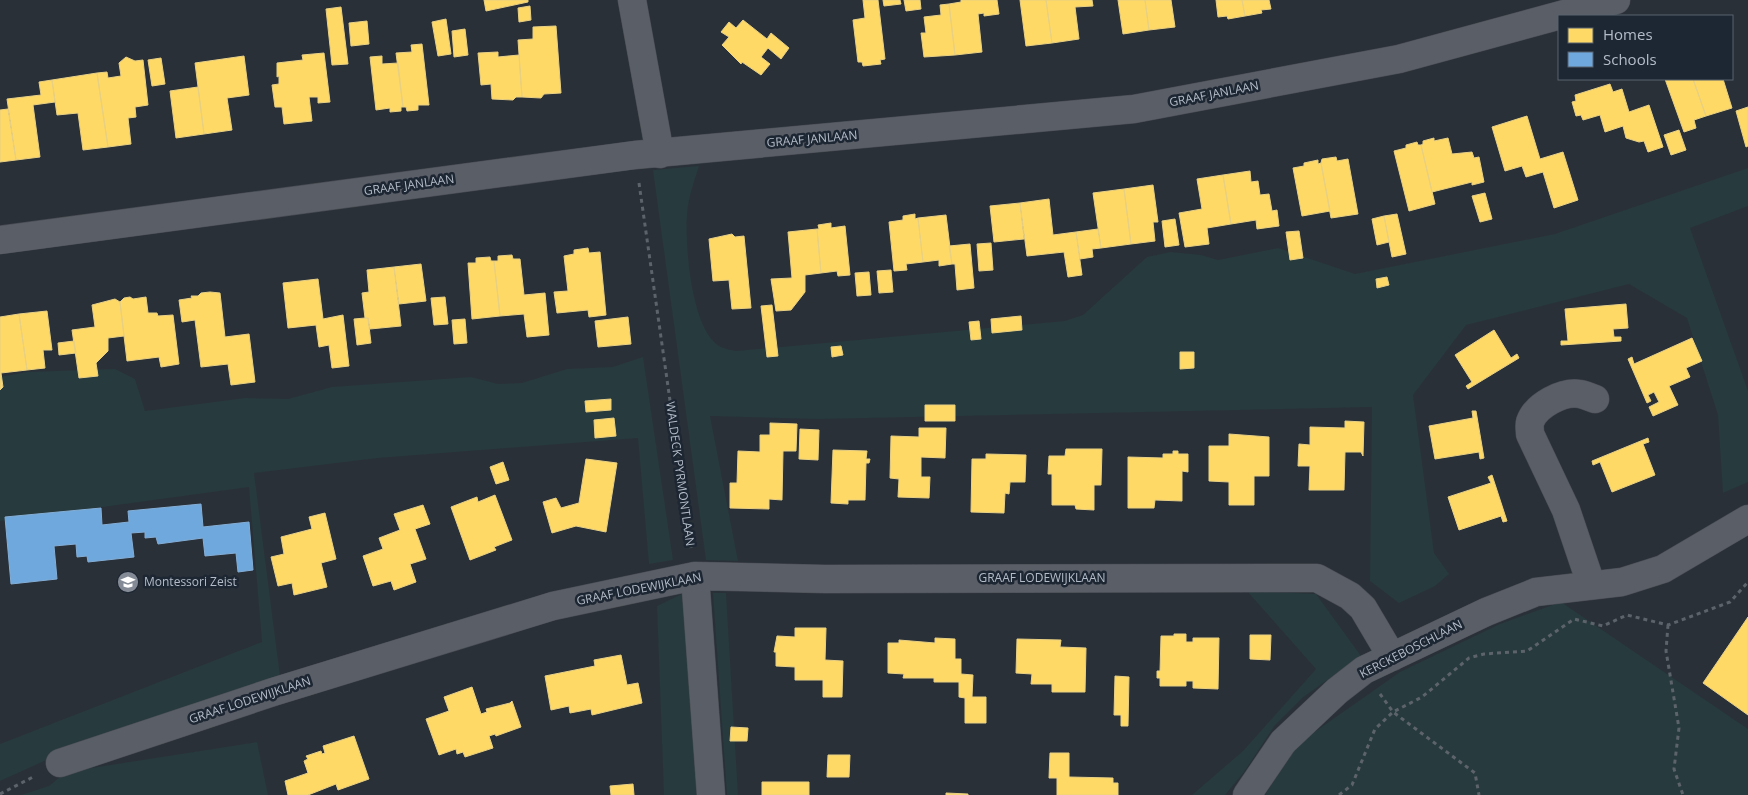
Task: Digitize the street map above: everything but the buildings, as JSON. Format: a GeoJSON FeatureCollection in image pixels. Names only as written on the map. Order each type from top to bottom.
{"type":"FeatureCollection","features":[{"type":"Feature","properties":{"kind":"street"},"geometry":{"type":"LineString","coordinates":[[632,0],[647,154]]}},
{"type":"Feature","properties":{"kind":"street","name":"GRAAF JANLAAN"},"geometry":{"type":"LineString","coordinates":[[1561,15],[1616,0]]}},
{"type":"Feature","properties":{"kind":"street","name":"GRAAF JANLAAN"},"geometry":{"type":"LineString","coordinates":[[0,240],[647,154],[1134,109],[1400,59],[1558,16]]}},
{"type":"Feature","properties":{"kind":"street"},"geometry":{"type":"LineString","coordinates":[[1591,584],[1566,510],[1530,434],[1530,422],[1539,409],[1551,400],[1568,394],[1580,394],[1595,399]]}},
{"type":"Feature","properties":{"kind":"street","name":"KERCKEBOSCHLAAN"},"geometry":{"type":"LineString","coordinates":[[1247,795],[1283,742],[1329,697],[1364,670],[1486,612],[1536,592],[1591,584],[1622,582],[1664,569],[1748,519]]}},
{"type":"Feature","properties":{"kind":"street"},"geometry":{"type":"LineString","coordinates":[[695,576],[711,795]]}},
{"type":"Feature","properties":{"kind":"street","name":"GRAAF LODEWIJKLAAN"},"geometry":{"type":"LineString","coordinates":[[60,764],[273,692],[553,606],[695,576],[825,579],[1317,578],[1350,596],[1363,608],[1392,657]]}},
{"type":"Feature","properties":{"kind":"path","name":"WALDECK PYRMONTLAAN"},"geometry":{"type":"LineString","coordinates":[[647,154],[695,576]]}},
{"type":"Feature","properties":{"kind":"path"},"geometry":{"type":"LineString","coordinates":[[1339,795],[1352,785],[1375,729],[1392,712],[1422,696],[1469,658],[1484,654],[1527,650],[1574,619],[1603,626],[1627,615],[1668,625],[1730,602],[1748,582]]}},
{"type":"Feature","properties":{"kind":"path"},"geometry":{"type":"LineString","coordinates":[[1668,625],[1666,651],[1679,728],[1674,769],[1683,795]]}},
{"type":"Feature","properties":{"kind":"path"},"geometry":{"type":"LineString","coordinates":[[1364,670],[1392,712],[1475,773],[1479,795]]}},
{"type":"Feature","properties":{"kind":"path"},"geometry":{"type":"LineString","coordinates":[[0,794],[60,764]]}},
{"type":"Feature","properties":{"kind":"green space"},"geometry":{"type":"Polygon","coordinates":[[[699,166],[690,196],[687,215],[687,246],[692,287],[703,324],[711,338],[721,347],[736,351],[1065,321],[1083,315],[1147,257],[1171,252],[1201,255],[1218,260],[1278,248],[1355,274],[1555,234],[1748,168],[1748,206],[1690,228],[1748,391],[1748,482],[1723,493],[1718,415],[1687,318],[1629,284],[1466,325],[1413,395],[1434,553],[1449,574],[1435,586],[1399,603],[1370,581],[1372,407],[819,419],[710,416],[738,561],[706,560],[653,170],[699,166]]]}},
{"type":"Feature","properties":{"kind":"green space"},"geometry":{"type":"Polygon","coordinates":[[[643,357],[673,560],[649,564],[638,438],[378,458],[254,473],[281,684],[84,743],[0,781],[0,744],[262,642],[249,487],[0,521],[0,377],[27,372],[115,369],[135,379],[145,411],[245,398],[288,399],[332,387],[471,377],[498,384],[522,383],[567,369],[613,367],[643,357]]]}},
{"type":"Feature","properties":{"kind":"green space"},"geometry":{"type":"Polygon","coordinates":[[[1247,591],[1316,594],[1361,656],[1302,698],[1275,725],[1244,772],[1225,795],[1192,795],[1243,751],[1316,669],[1247,591]]]}},
{"type":"Feature","properties":{"kind":"green space"},"geometry":{"type":"Polygon","coordinates":[[[684,593],[701,795],[664,795],[657,606],[684,593]]]}},
{"type":"Feature","properties":{"kind":"green space"},"geometry":{"type":"Polygon","coordinates":[[[713,593],[726,593],[738,795],[727,795],[713,593]]]}},
{"type":"Feature","properties":{"kind":"green space"},"geometry":{"type":"Polygon","coordinates":[[[1561,602],[1748,729],[1748,795],[1265,795],[1299,743],[1400,672],[1500,624],[1561,602]]]}},
{"type":"Feature","properties":{"kind":"green space"},"geometry":{"type":"Polygon","coordinates":[[[257,742],[268,795],[21,795],[49,786],[66,772],[257,742]]]}},
{"type":"Feature","properties":{"kind":"place","name":"Montessori Zeist"},"geometry":{"type":"Point","coordinates":[128,582]}}]}
